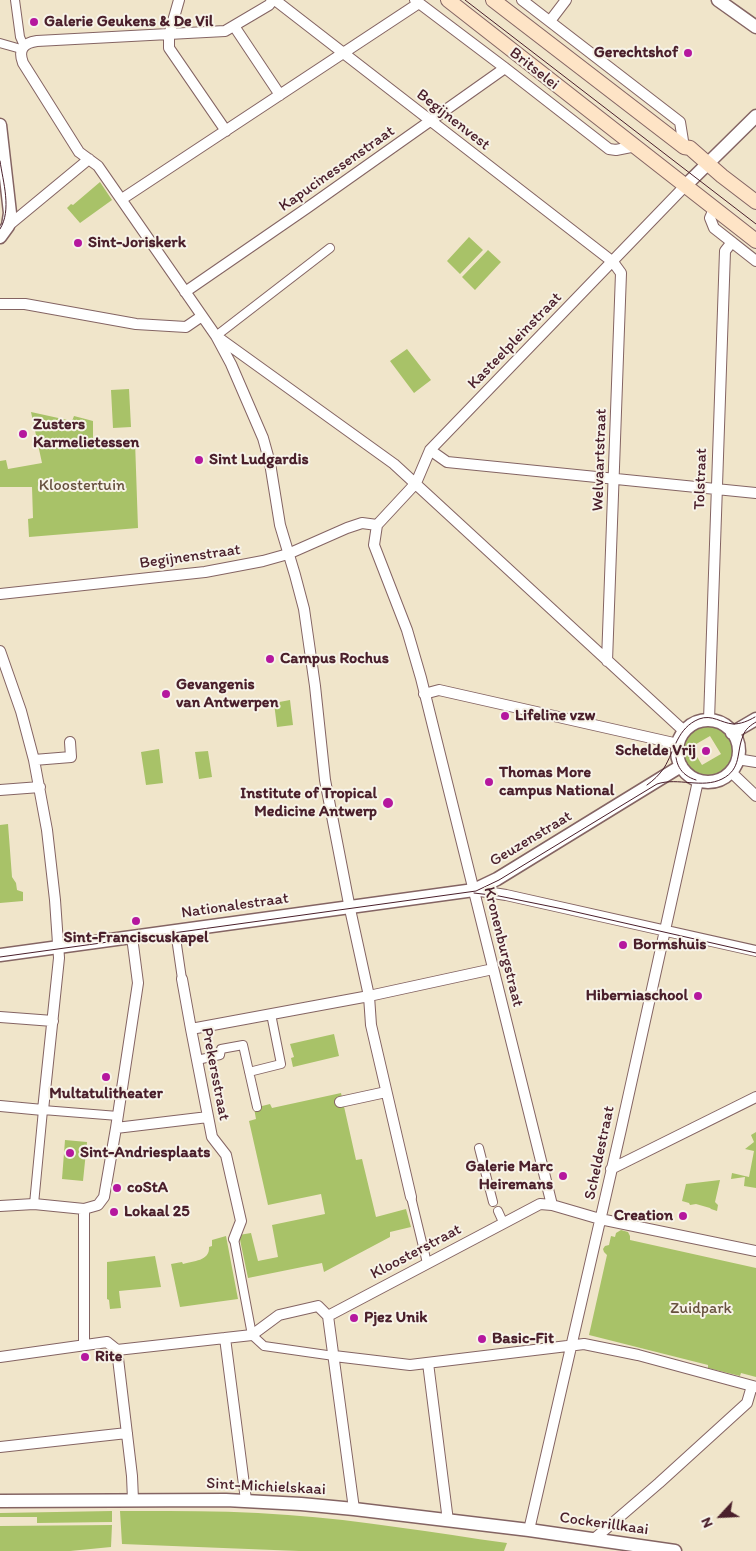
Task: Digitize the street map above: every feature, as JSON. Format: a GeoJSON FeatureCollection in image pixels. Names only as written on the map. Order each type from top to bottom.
{"type":"FeatureCollection","features":[{"type":"Feature","properties":{"kind":"main road","name":"Britselei"},"geometry":{"type":"LineString","coordinates":[[448,0],[756,241]]}},
{"type":"Feature","properties":{"kind":"main road","name":"Britselei"},"geometry":{"type":"LineString","coordinates":[[492,0],[684,147],[690,148],[756,202]]}},
{"type":"Feature","properties":{"kind":"street"},"geometry":{"type":"LineString","coordinates":[[15,0],[23,63],[80,152],[98,166],[216,336],[235,372],[264,438],[280,525],[296,575],[304,610],[315,686],[325,780],[369,996],[371,1025],[427,1264]]}},
{"type":"Feature","properties":{"kind":"street"},"geometry":{"type":"LineString","coordinates":[[179,0],[169,35],[169,48],[226,131]]}},
{"type":"Feature","properties":{"kind":"street","name":"Begijnenvest"},"geometry":{"type":"LineString","coordinates":[[22,48],[28,43],[37,41],[225,31],[270,5],[274,0],[613,262]]}},
{"type":"Feature","properties":{"kind":"street"},"geometry":{"type":"LineString","coordinates":[[522,0],[680,122],[684,147]]}},
{"type":"Feature","properties":{"kind":"street"},"geometry":{"type":"LineString","coordinates":[[550,21],[566,0]]}},
{"type":"Feature","properties":{"kind":"street"},"geometry":{"type":"LineString","coordinates":[[718,0],[756,27]]}},
{"type":"Feature","properties":{"kind":"street"},"geometry":{"type":"LineString","coordinates":[[122,199],[343,54],[417,2]]}},
{"type":"Feature","properties":{"kind":"street","name":"Britselei"},"geometry":{"type":"LineString","coordinates":[[417,2],[609,149],[614,150],[636,146]]}},
{"type":"Feature","properties":{"kind":"street"},"geometry":{"type":"LineString","coordinates":[[234,26],[280,95]]}},
{"type":"Feature","properties":{"kind":"street"},"geometry":{"type":"LineString","coordinates":[[0,43],[22,48]]}},
{"type":"Feature","properties":{"kind":"street","name":"Kapucinessenstraat"},"geometry":{"type":"LineString","coordinates":[[185,292],[505,68]]}},
{"type":"Feature","properties":{"kind":"street"},"geometry":{"type":"LineString","coordinates":[[685,186],[756,116]]}},
{"type":"Feature","properties":{"kind":"street"},"geometry":{"type":"LineString","coordinates":[[0,125],[10,203],[10,213],[4,231]]}},
{"type":"Feature","properties":{"kind":"street"},"geometry":{"type":"LineString","coordinates":[[4,231],[88,159]]}},
{"type":"Feature","properties":{"kind":"street","name":"Kasteelpleinstraat"},"geometry":{"type":"LineString","coordinates":[[377,526],[416,483],[434,453],[685,186]]}},
{"type":"Feature","properties":{"kind":"street"},"geometry":{"type":"LineString","coordinates":[[714,209],[710,218],[712,225],[756,261]]}},
{"type":"Feature","properties":{"kind":"street","name":"Tolstraat"},"geometry":{"type":"LineString","coordinates":[[709,720],[724,251],[732,242]]}},
{"type":"Feature","properties":{"kind":"street"},"geometry":{"type":"LineString","coordinates":[[216,336],[330,248]]}},
{"type":"Feature","properties":{"kind":"street","name":"Welvaartstraat"},"geometry":{"type":"LineString","coordinates":[[607,661],[620,273],[613,262]]}},
{"type":"Feature","properties":{"kind":"street"},"geometry":{"type":"LineString","coordinates":[[0,304],[25,304],[136,324],[186,327],[202,316]]}},
{"type":"Feature","properties":{"kind":"street"},"geometry":{"type":"LineString","coordinates":[[216,336],[394,464],[684,731]]}},
{"type":"Feature","properties":{"kind":"street"},"geometry":{"type":"LineString","coordinates":[[434,453],[447,462],[756,493]]}},
{"type":"Feature","properties":{"kind":"street","name":"Begijnenstraat"},"geometry":{"type":"LineString","coordinates":[[0,594],[205,572],[263,561],[288,554],[362,523],[377,526]]}},
{"type":"Feature","properties":{"kind":"street","name":"Kronenburgstraat"},"geometry":{"type":"LineString","coordinates":[[377,526],[374,545],[407,630],[552,1205]]}},
{"type":"Feature","properties":{"kind":"street"},"geometry":{"type":"LineString","coordinates":[[0,651],[21,712],[40,787],[47,830],[59,958],[34,1204]]}},
{"type":"Feature","properties":{"kind":"street"},"geometry":{"type":"LineString","coordinates":[[424,694],[439,690],[678,744]]}},
{"type":"Feature","properties":{"kind":"street"},"geometry":{"type":"LineString","coordinates":[[732,733],[756,718]]}},
{"type":"Feature","properties":{"kind":"street"},"geometry":{"type":"LineString","coordinates":[[709,720],[724,725],[732,733],[738,745],[737,758],[731,772],[712,781],[698,781],[681,766],[677,755],[678,744],[684,731],[698,722],[709,720]]}},
{"type":"Feature","properties":{"kind":"street"},"geometry":{"type":"LineString","coordinates":[[34,760],[70,757],[70,742]]}},
{"type":"Feature","properties":{"kind":"street"},"geometry":{"type":"LineString","coordinates":[[737,758],[756,762]]}},
{"type":"Feature","properties":{"kind":"street","name":"Geuzenstraat"},"geometry":{"type":"LineString","coordinates":[[474,890],[497,879],[681,766]]}},
{"type":"Feature","properties":{"kind":"street"},"geometry":{"type":"LineString","coordinates":[[731,772],[756,796]]}},
{"type":"Feature","properties":{"kind":"street","name":"Scheldestraat"},"geometry":{"type":"LineString","coordinates":[[529,1530],[571,1345],[576,1331],[698,781]]}},
{"type":"Feature","properties":{"kind":"street"},"geometry":{"type":"LineString","coordinates":[[0,790],[40,787]]}},
{"type":"Feature","properties":{"kind":"street"},"geometry":{"type":"LineString","coordinates":[[474,890],[506,895],[756,951]]}},
{"type":"Feature","properties":{"kind":"street","name":"Nationalestraat"},"geometry":{"type":"LineString","coordinates":[[0,955],[474,890]]}},
{"type":"Feature","properties":{"kind":"street","name":"Prekersstraat"},"geometry":{"type":"LineString","coordinates":[[175,931],[190,1029],[212,1137],[226,1156],[241,1221],[234,1239],[252,1335]]}},
{"type":"Feature","properties":{"kind":"street"},"geometry":{"type":"LineString","coordinates":[[0,1206],[34,1204],[84,1209],[98,1205],[104,1197],[138,983],[132,937]]}},
{"type":"Feature","properties":{"kind":"street"},"geometry":{"type":"LineString","coordinates":[[190,1029],[369,996],[493,969]]}},
{"type":"Feature","properties":{"kind":"street"},"geometry":{"type":"LineString","coordinates":[[249,1072],[281,1064],[271,1014]]}},
{"type":"Feature","properties":{"kind":"street"},"geometry":{"type":"LineString","coordinates":[[0,1017],[52,1021]]}},
{"type":"Feature","properties":{"kind":"street"},"geometry":{"type":"LineString","coordinates":[[197,1060],[220,1055],[221,1049],[243,1045],[257,1108]]}},
{"type":"Feature","properties":{"kind":"street"},"geometry":{"type":"LineString","coordinates":[[340,1102],[386,1092]]}},
{"type":"Feature","properties":{"kind":"street"},"geometry":{"type":"LineString","coordinates":[[611,1169],[756,1097]]}},
{"type":"Feature","properties":{"kind":"street"},"geometry":{"type":"LineString","coordinates":[[0,1106],[118,1116]]}},
{"type":"Feature","properties":{"kind":"street"},"geometry":{"type":"LineString","coordinates":[[116,1128],[208,1117]]}},
{"type":"Feature","properties":{"kind":"street"},"geometry":{"type":"LineString","coordinates":[[479,1148],[493,1202]]}},
{"type":"Feature","properties":{"kind":"street","name":"Kloosterstraat"},"geometry":{"type":"LineString","coordinates":[[328,1316],[540,1204],[552,1205],[600,1219],[756,1251]]}},
{"type":"Feature","properties":{"kind":"street"},"geometry":{"type":"LineString","coordinates":[[84,1209],[84,1345]]}},
{"type":"Feature","properties":{"kind":"street"},"geometry":{"type":"LineString","coordinates":[[498,1211],[503,1222]]}},
{"type":"Feature","properties":{"kind":"street"},"geometry":{"type":"LineString","coordinates":[[117,1350],[252,1335],[279,1315],[318,1306],[328,1316],[354,1509]]}},
{"type":"Feature","properties":{"kind":"street"},"geometry":{"type":"LineString","coordinates":[[252,1335],[264,1346],[410,1365],[584,1344],[638,1355],[754,1386],[747,1402],[659,1483],[594,1539]]}},
{"type":"Feature","properties":{"kind":"street"},"geometry":{"type":"LineString","coordinates":[[225,1338],[246,1500]]}},
{"type":"Feature","properties":{"kind":"street"},"geometry":{"type":"LineString","coordinates":[[0,1358],[107,1342],[117,1350],[132,1476],[133,1500]]}},
{"type":"Feature","properties":{"kind":"street"},"geometry":{"type":"LineString","coordinates":[[428,1363],[448,1520]]}},
{"type":"Feature","properties":{"kind":"street"},"geometry":{"type":"LineString","coordinates":[[0,1447],[127,1434]]}},
{"type":"Feature","properties":{"kind":"street","name":"Sint-Michielskaai"},"geometry":{"type":"LineString","coordinates":[[0,1501],[246,1500],[354,1509],[529,1530]]}},
{"type":"Feature","properties":{"kind":"street","name":"Cockerillkaai"},"geometry":{"type":"LineString","coordinates":[[529,1530],[675,1551]]}},
{"type":"Feature","properties":{"kind":"green space"},"geometry":{"type":"Polygon","coordinates":[[[100,182],[112,200],[80,223],[67,208],[100,182]]]}},
{"type":"Feature","properties":{"kind":"green space"},"geometry":{"type":"Polygon","coordinates":[[[469,237],[483,250],[460,274],[447,261],[469,237]]]}},
{"type":"Feature","properties":{"kind":"green space"},"geometry":{"type":"Polygon","coordinates":[[[488,250],[501,262],[475,290],[462,277],[488,250]]]}},
{"type":"Feature","properties":{"kind":"green space"},"geometry":{"type":"Polygon","coordinates":[[[407,349],[431,380],[414,393],[390,361],[407,349]]]}},
{"type":"Feature","properties":{"kind":"green space"},"geometry":{"type":"Polygon","coordinates":[[[129,389],[131,427],[113,428],[111,390],[129,389]]]}},
{"type":"Feature","properties":{"kind":"green space","name":"Kloostertuin"},"geometry":{"type":"Polygon","coordinates":[[[31,412],[72,421],[74,416],[93,421],[93,441],[135,441],[138,528],[29,537],[28,519],[33,518],[32,487],[0,487],[0,461],[6,460],[8,469],[42,463],[31,412]]]}},
{"type":"Feature","properties":{"kind":"green space"},"geometry":{"type":"Polygon","coordinates":[[[290,700],[293,725],[277,727],[274,703],[290,700]]]}},
{"type":"Feature","properties":{"kind":"green space"},"geometry":{"type":"Polygon","coordinates":[[[707,721],[719,725],[728,732],[734,741],[734,761],[721,776],[709,779],[697,777],[687,772],[681,763],[680,743],[685,733],[694,725],[707,721]],[[710,736],[691,747],[702,765],[721,754],[710,736]]]}},
{"type":"Feature","properties":{"kind":"green space"},"geometry":{"type":"Polygon","coordinates":[[[159,749],[163,783],[146,785],[141,752],[159,749]]]}},
{"type":"Feature","properties":{"kind":"green space"},"geometry":{"type":"Polygon","coordinates":[[[208,751],[212,777],[199,779],[195,752],[208,751]]]}},
{"type":"Feature","properties":{"kind":"green space"},"geometry":{"type":"Polygon","coordinates":[[[8,824],[12,877],[16,883],[17,890],[23,892],[23,901],[0,903],[0,825],[8,824]]]}},
{"type":"Feature","properties":{"kind":"green space"},"geometry":{"type":"Polygon","coordinates":[[[334,1034],[339,1056],[293,1067],[291,1058],[294,1057],[290,1044],[334,1034]]]}},
{"type":"Feature","properties":{"kind":"green space"},"geometry":{"type":"Polygon","coordinates":[[[341,1093],[356,1160],[362,1159],[376,1217],[406,1209],[411,1227],[390,1232],[390,1237],[324,1272],[322,1263],[248,1278],[239,1235],[251,1233],[258,1261],[278,1257],[272,1225],[325,1214],[321,1194],[268,1205],[249,1121],[256,1119],[254,1108],[270,1104],[272,1108],[341,1093]]]}},
{"type":"Feature","properties":{"kind":"green space"},"geometry":{"type":"Polygon","coordinates":[[[756,1132],[756,1188],[744,1186],[745,1177],[731,1179],[732,1173],[749,1177],[754,1151],[745,1149],[754,1142],[751,1135],[756,1132]]]}},
{"type":"Feature","properties":{"kind":"green space"},"geometry":{"type":"Polygon","coordinates":[[[65,1140],[87,1142],[83,1181],[62,1179],[65,1140]]]}},
{"type":"Feature","properties":{"kind":"green space"},"geometry":{"type":"Polygon","coordinates":[[[720,1180],[715,1202],[718,1205],[717,1211],[696,1204],[690,1205],[682,1201],[686,1184],[720,1180]]]}},
{"type":"Feature","properties":{"kind":"green space","name":"Zuidpark"},"geometry":{"type":"Polygon","coordinates":[[[621,1230],[628,1232],[630,1240],[756,1268],[756,1377],[741,1373],[740,1376],[708,1368],[708,1365],[589,1335],[607,1255],[603,1249],[609,1245],[611,1236],[615,1237],[616,1233],[621,1230]]]}},
{"type":"Feature","properties":{"kind":"green space"},"geometry":{"type":"Polygon","coordinates":[[[226,1236],[238,1299],[180,1307],[171,1264],[182,1262],[183,1264],[204,1258],[209,1252],[209,1247],[212,1246],[212,1240],[226,1236]]]}},
{"type":"Feature","properties":{"kind":"green space"},"geometry":{"type":"Polygon","coordinates":[[[155,1256],[161,1287],[119,1291],[121,1308],[110,1309],[109,1300],[107,1299],[107,1262],[155,1256]]]}},
{"type":"Feature","properties":{"kind":"green space"},"geometry":{"type":"Polygon","coordinates":[[[112,1511],[112,1522],[37,1523],[37,1517],[0,1517],[0,1513],[112,1511]]]}},
{"type":"Feature","properties":{"kind":"green space"},"geometry":{"type":"Polygon","coordinates":[[[120,1511],[267,1513],[370,1523],[507,1543],[504,1551],[299,1551],[122,1544],[120,1511]]]}},
{"type":"Feature","properties":{"kind":"green space"},"geometry":{"type":"Polygon","coordinates":[[[112,1525],[111,1547],[70,1551],[0,1551],[0,1526],[112,1525]]]}},
{"type":"Feature","properties":{"kind":"tram line"},"geometry":{"type":"LineString","coordinates":[[465,0],[756,224]]}},
{"type":"Feature","properties":{"kind":"tram line"},"geometry":{"type":"LineString","coordinates":[[0,161],[6,205],[4,221],[0,229]]}},
{"type":"Feature","properties":{"kind":"tram line"},"geometry":{"type":"LineString","coordinates":[[647,785],[664,768],[677,740],[692,723],[699,719],[708,718],[736,724],[755,717]]}},
{"type":"Feature","properties":{"kind":"tram line"},"geometry":{"type":"LineString","coordinates":[[0,957],[476,891],[499,880],[657,784],[665,782],[706,783],[722,779],[736,765],[744,734],[756,722]]}},
{"type":"Feature","properties":{"kind":"tram line"},"geometry":{"type":"LineString","coordinates":[[676,746],[676,758],[679,768],[690,778],[696,780]]}},
{"type":"Feature","properties":{"kind":"tram line"},"geometry":{"type":"LineString","coordinates":[[474,893],[563,909],[756,953]]}},
{"type":"Feature","properties":{"kind":"place","name":"Galerie Geukens & De Vil"},"geometry":{"type":"Point","coordinates":[34,22]}},
{"type":"Feature","properties":{"kind":"place","name":"Gerechtshof"},"geometry":{"type":"Point","coordinates":[688,53]}},
{"type":"Feature","properties":{"kind":"place","name":"Sint-Joriskerk"},"geometry":{"type":"Point","coordinates":[78,243]}},
{"type":"Feature","properties":{"kind":"place","name":"Zusters Karmelietessen"},"geometry":{"type":"Point","coordinates":[23,434]}},
{"type":"Feature","properties":{"kind":"place","name":"Sint Ludgardis"},"geometry":{"type":"Point","coordinates":[199,460]}},
{"type":"Feature","properties":{"kind":"place","name":"Campus Rochus"},"geometry":{"type":"Point","coordinates":[270,659]}},
{"type":"Feature","properties":{"kind":"place","name":"Gevangenis van Antwerpen"},"geometry":{"type":"Point","coordinates":[166,694]}},
{"type":"Feature","properties":{"kind":"place","name":"Lifeline vzw"},"geometry":{"type":"Point","coordinates":[505,716]}},
{"type":"Feature","properties":{"kind":"place","name":"Schelde Vrij"},"geometry":{"type":"Point","coordinates":[706,751]}},
{"type":"Feature","properties":{"kind":"place","name":"Thomas More campus National"},"geometry":{"type":"Point","coordinates":[489,782]}},
{"type":"Feature","properties":{"kind":"place","name":"Institute of Tropical Medicine Antwerp"},"geometry":{"type":"Point","coordinates":[388,803]}},
{"type":"Feature","properties":{"kind":"place","name":"Sint-Franciscuskapel"},"geometry":{"type":"Point","coordinates":[136,921]}},
{"type":"Feature","properties":{"kind":"place","name":"Bormshuis"},"geometry":{"type":"Point","coordinates":[623,945]}},
{"type":"Feature","properties":{"kind":"place","name":"Hiberniaschool"},"geometry":{"type":"Point","coordinates":[698,996]}},
{"type":"Feature","properties":{"kind":"place","name":"Multatulitheater"},"geometry":{"type":"Point","coordinates":[106,1077]}},
{"type":"Feature","properties":{"kind":"place","name":"Sint-Andriesplaats"},"geometry":{"type":"Point","coordinates":[70,1153]}},
{"type":"Feature","properties":{"kind":"place","name":"Galerie Marc Heiremans"},"geometry":{"type":"Point","coordinates":[563,1176]}},
{"type":"Feature","properties":{"kind":"place","name":"coStA"},"geometry":{"type":"Point","coordinates":[117,1188]}},
{"type":"Feature","properties":{"kind":"place","name":"Lokaal 25"},"geometry":{"type":"Point","coordinates":[114,1212]}},
{"type":"Feature","properties":{"kind":"place","name":"Creation"},"geometry":{"type":"Point","coordinates":[683,1216]}},
{"type":"Feature","properties":{"kind":"place","name":"Pjez Unik"},"geometry":{"type":"Point","coordinates":[354,1318]}},
{"type":"Feature","properties":{"kind":"place","name":"Basic-Fit"},"geometry":{"type":"Point","coordinates":[482,1339]}},
{"type":"Feature","properties":{"kind":"place","name":"Rite"},"geometry":{"type":"Point","coordinates":[85,1357]}}]}
